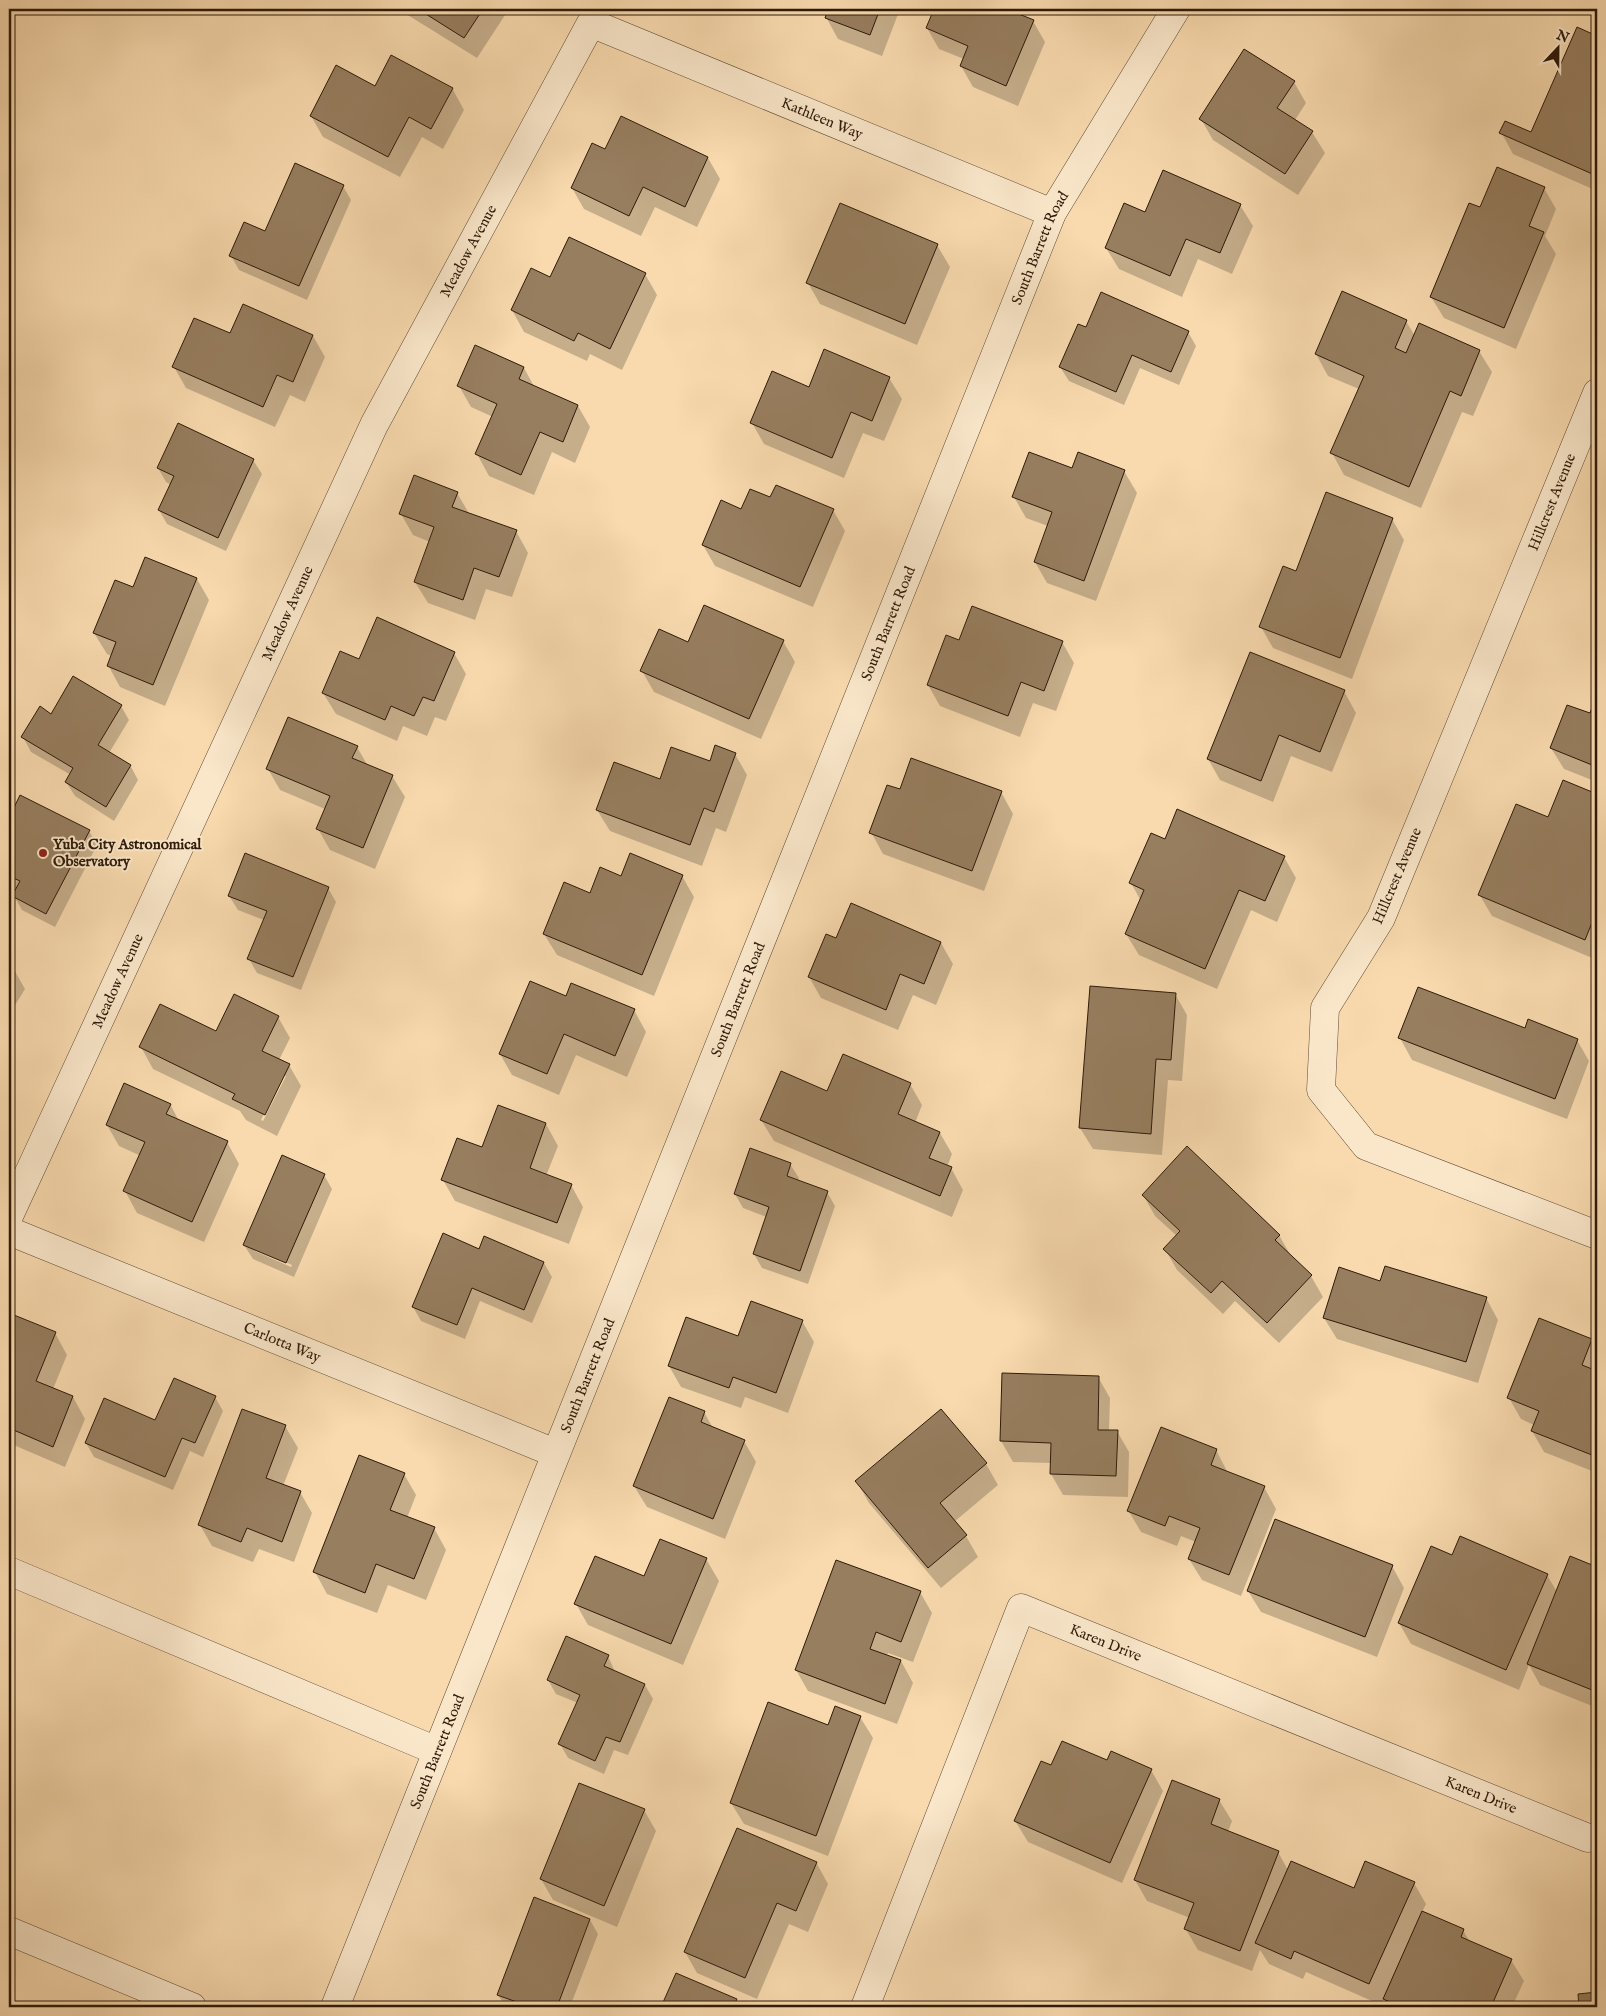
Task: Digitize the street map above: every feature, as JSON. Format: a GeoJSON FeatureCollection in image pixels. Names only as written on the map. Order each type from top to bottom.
{"type":"FeatureCollection","features":[{"type":"Feature","properties":{"kind":"street","name":"South Barrett Road"},"geometry":{"type":"LineString","coordinates":[[335,2007],[1052,213],[1176,9]]}},
{"type":"Feature","properties":{"kind":"street","name":"Kathleen Way"},"geometry":{"type":"LineString","coordinates":[[591,23],[1052,213]]}},
{"type":"Feature","properties":{"kind":"street","name":"Meadow Avenue"},"geometry":{"type":"LineString","coordinates":[[9,1216],[374,425],[591,23]]}},
{"type":"Feature","properties":{"kind":"street","name":"Hillcrest Avenue"},"geometry":{"type":"LineString","coordinates":[[1597,393],[1381,918],[1325,1008],[1321,1090],[1366,1146],[1597,1235]]}},
{"type":"Feature","properties":{"kind":"street","name":"Carlotta Way"},"geometry":{"type":"LineString","coordinates":[[9,1231],[556,1453]]}},
{"type":"Feature","properties":{"kind":"street"},"geometry":{"type":"LineString","coordinates":[[9,1571],[437,1751]]}},
{"type":"Feature","properties":{"kind":"street","name":"Karen Drive"},"geometry":{"type":"LineString","coordinates":[[865,2007],[1021,1608],[1588,1838]]}},
{"type":"Feature","properties":{"kind":"street"},"geometry":{"type":"LineString","coordinates":[[9,1931],[192,2007]]}},
{"type":"Feature","properties":{"kind":"building"},"geometry":{"type":"Polygon","coordinates":[[[418,9],[483,9],[464,38],[418,9]]]}},
{"type":"Feature","properties":{"kind":"building"},"geometry":{"type":"Polygon","coordinates":[[[828,9],[880,9],[870,35],[825,18],[828,9]]]}},
{"type":"Feature","properties":{"kind":"building"},"geometry":{"type":"Polygon","coordinates":[[[934,9],[1006,9],[1034,20],[1006,86],[960,66],[968,46],[926,28],[934,9]]]}},
{"type":"Feature","properties":{"kind":"building"},"geometry":{"type":"Polygon","coordinates":[[[1577,27],[1597,36],[1597,176],[1499,133],[1505,121],[1531,132],[1577,27]]]}},
{"type":"Feature","properties":{"kind":"building"},"geometry":{"type":"Polygon","coordinates":[[[1244,49],[1295,81],[1277,108],[1313,131],[1285,174],[1199,119],[1244,49]]]}},
{"type":"Feature","properties":{"kind":"building"},"geometry":{"type":"Polygon","coordinates":[[[391,55],[453,88],[431,129],[409,117],[388,157],[310,116],[336,65],[375,86],[391,55]]]}},
{"type":"Feature","properties":{"kind":"building"},"geometry":{"type":"Polygon","coordinates":[[[621,116],[708,157],[685,207],[643,187],[629,216],[571,188],[592,143],[605,149],[621,116]]]}},
{"type":"Feature","properties":{"kind":"building"},"geometry":{"type":"Polygon","coordinates":[[[295,163],[344,185],[299,286],[229,256],[244,222],[265,231],[295,163]]]}},
{"type":"Feature","properties":{"kind":"building"},"geometry":{"type":"Polygon","coordinates":[[[1497,167],[1545,187],[1529,226],[1544,232],[1504,328],[1430,297],[1469,203],[1480,207],[1497,167]]]}},
{"type":"Feature","properties":{"kind":"building"},"geometry":{"type":"Polygon","coordinates":[[[1163,170],[1241,204],[1220,253],[1186,239],[1170,276],[1105,248],[1124,203],[1145,212],[1163,170]]]}},
{"type":"Feature","properties":{"kind":"building"},"geometry":{"type":"Polygon","coordinates":[[[840,203],[938,244],[905,324],[806,283],[840,203]]]}},
{"type":"Feature","properties":{"kind":"building"},"geometry":{"type":"Polygon","coordinates":[[[569,237],[646,273],[610,349],[578,333],[574,341],[511,310],[531,268],[550,277],[569,237]]]}},
{"type":"Feature","properties":{"kind":"building"},"geometry":{"type":"Polygon","coordinates":[[[1342,291],[1407,320],[1395,348],[1406,353],[1419,323],[1480,350],[1461,396],[1450,391],[1409,487],[1330,453],[1364,376],[1315,354],[1342,291]]]}},
{"type":"Feature","properties":{"kind":"building"},"geometry":{"type":"Polygon","coordinates":[[[1101,292],[1189,331],[1171,372],[1132,355],[1116,392],[1059,367],[1078,324],[1086,327],[1101,292]]]}},
{"type":"Feature","properties":{"kind":"building"},"geometry":{"type":"Polygon","coordinates":[[[243,304],[313,335],[293,382],[277,375],[263,407],[172,367],[194,318],[230,333],[243,304]]]}},
{"type":"Feature","properties":{"kind":"building"},"geometry":{"type":"Polygon","coordinates":[[[475,345],[524,367],[519,379],[578,405],[563,442],[540,432],[521,475],[475,454],[497,404],[457,386],[475,345]]]}},
{"type":"Feature","properties":{"kind":"building"},"geometry":{"type":"Polygon","coordinates":[[[824,349],[890,377],[872,421],[851,412],[832,458],[750,423],[772,371],[809,387],[824,349]]]}},
{"type":"Feature","properties":{"kind":"building"},"geometry":{"type":"Polygon","coordinates":[[[178,423],[254,459],[218,538],[158,510],[174,476],[157,468],[178,423]]]}},
{"type":"Feature","properties":{"kind":"building"},"geometry":{"type":"Polygon","coordinates":[[[1029,452],[1072,468],[1078,452],[1125,470],[1084,581],[1034,562],[1052,512],[1012,497],[1029,452]]]}},
{"type":"Feature","properties":{"kind":"building"},"geometry":{"type":"Polygon","coordinates":[[[414,475],[458,492],[452,507],[517,530],[499,577],[474,568],[463,600],[414,582],[434,527],[399,514],[414,475]]]}},
{"type":"Feature","properties":{"kind":"building"},"geometry":{"type":"Polygon","coordinates":[[[776,485],[834,509],[800,587],[702,545],[721,500],[741,509],[750,489],[770,497],[776,485]]]}},
{"type":"Feature","properties":{"kind":"building"},"geometry":{"type":"Polygon","coordinates":[[[1326,492],[1393,518],[1340,658],[1259,627],[1283,566],[1296,571],[1326,492]]]}},
{"type":"Feature","properties":{"kind":"building"},"geometry":{"type":"Polygon","coordinates":[[[145,557],[197,578],[153,685],[107,666],[116,642],[93,633],[115,580],[133,587],[145,557]]]}},
{"type":"Feature","properties":{"kind":"building"},"geometry":{"type":"Polygon","coordinates":[[[704,605],[784,640],[749,719],[640,671],[659,629],[688,642],[704,605]]]}},
{"type":"Feature","properties":{"kind":"building"},"geometry":{"type":"Polygon","coordinates":[[[972,606],[1063,641],[1044,691],[1021,682],[1008,716],[927,685],[946,635],[959,640],[972,606]]]}},
{"type":"Feature","properties":{"kind":"building"},"geometry":{"type":"Polygon","coordinates":[[[377,617],[455,652],[434,701],[423,697],[414,716],[391,706],[385,720],[322,693],[340,651],[359,659],[377,617]]]}},
{"type":"Feature","properties":{"kind":"building"},"geometry":{"type":"Polygon","coordinates":[[[1250,652],[1345,690],[1320,752],[1279,735],[1261,781],[1207,759],[1250,652]]]}},
{"type":"Feature","properties":{"kind":"building"},"geometry":{"type":"Polygon","coordinates":[[[73,676],[122,705],[98,745],[131,765],[106,807],[65,782],[73,768],[21,737],[40,706],[51,714],[73,676]]]}},
{"type":"Feature","properties":{"kind":"building"},"geometry":{"type":"Polygon","coordinates":[[[1597,694],[1597,767],[1550,748],[1567,705],[1590,713],[1597,694]]]}},
{"type":"Feature","properties":{"kind":"building"},"geometry":{"type":"Polygon","coordinates":[[[288,717],[358,746],[352,758],[393,775],[363,848],[316,829],[330,796],[266,769],[288,717]]]}},
{"type":"Feature","properties":{"kind":"building"},"geometry":{"type":"Polygon","coordinates":[[[715,745],[736,753],[714,812],[704,808],[690,845],[596,810],[614,762],[660,779],[671,747],[710,761],[715,745]]]}},
{"type":"Feature","properties":{"kind":"building"},"geometry":{"type":"Polygon","coordinates":[[[911,758],[1002,791],[972,871],[869,833],[887,785],[900,789],[911,758]]]}},
{"type":"Feature","properties":{"kind":"building"},"geometry":{"type":"Polygon","coordinates":[[[1563,780],[1597,794],[1597,910],[1585,940],[1478,895],[1516,804],[1548,817],[1563,780]]]}},
{"type":"Feature","properties":{"kind":"building","name":"Yuba City Astronomical Observatory"},"geometry":{"type":"Polygon","coordinates":[[[20,795],[90,830],[46,914],[12,896],[20,881],[9,876],[9,818],[20,795]]]}},
{"type":"Feature","properties":{"kind":"building"},"geometry":{"type":"Polygon","coordinates":[[[1177,809],[1285,856],[1265,901],[1239,890],[1205,969],[1125,934],[1144,890],[1129,883],[1151,833],[1165,839],[1177,809]]]}},
{"type":"Feature","properties":{"kind":"building"},"geometry":{"type":"Polygon","coordinates":[[[245,853],[329,887],[293,977],[247,959],[267,911],[228,896],[245,853]]]}},
{"type":"Feature","properties":{"kind":"building"},"geometry":{"type":"Polygon","coordinates":[[[630,853],[683,875],[642,975],[543,934],[564,882],[590,893],[600,867],[621,876],[630,853]]]}},
{"type":"Feature","properties":{"kind":"building"},"geometry":{"type":"Polygon","coordinates":[[[851,903],[941,942],[924,984],[900,974],[886,1010],[808,977],[826,934],[836,938],[851,903]]]}},
{"type":"Feature","properties":{"kind":"building"},"geometry":{"type":"Polygon","coordinates":[[[9,964],[14,967],[9,975],[9,964]]]}},
{"type":"Feature","properties":{"kind":"building"},"geometry":{"type":"Polygon","coordinates":[[[530,981],[566,996],[571,983],[635,1009],[615,1056],[564,1034],[547,1074],[499,1054],[530,981]]]}},
{"type":"Feature","properties":{"kind":"building"},"geometry":{"type":"Polygon","coordinates":[[[1090,986],[1176,993],[1171,1060],[1156,1059],[1151,1134],[1079,1128],[1090,986]]]}},
{"type":"Feature","properties":{"kind":"building"},"geometry":{"type":"Polygon","coordinates":[[[1418,987],[1525,1028],[1528,1019],[1578,1039],[1555,1099],[1398,1038],[1418,987]]]}},
{"type":"Feature","properties":{"kind":"building"},"geometry":{"type":"Polygon","coordinates":[[[234,994],[279,1016],[262,1051],[290,1064],[265,1115],[232,1099],[235,1094],[139,1047],[160,1004],[216,1031],[234,994]]]}},
{"type":"Feature","properties":{"kind":"building"},"geometry":{"type":"Polygon","coordinates":[[[843,1054],[911,1083],[898,1114],[940,1132],[929,1158],[952,1167],[940,1196],[760,1120],[781,1071],[827,1091],[843,1054]]]}},
{"type":"Feature","properties":{"kind":"building"},"geometry":{"type":"Polygon","coordinates":[[[124,1083],[171,1104],[166,1114],[228,1141],[192,1222],[123,1191],[145,1142],[106,1125],[124,1083]]]}},
{"type":"Feature","properties":{"kind":"building"},"geometry":{"type":"Polygon","coordinates":[[[498,1105],[546,1123],[530,1168],[572,1184],[557,1223],[441,1180],[457,1138],[482,1147],[498,1105]]]}},
{"type":"Feature","properties":{"kind":"building"},"geometry":{"type":"Polygon","coordinates":[[[1187,1146],[1280,1235],[1275,1240],[1312,1275],[1267,1323],[1222,1281],[1211,1293],[1163,1249],[1180,1231],[1142,1195],[1187,1146]]]}},
{"type":"Feature","properties":{"kind":"building"},"geometry":{"type":"Polygon","coordinates":[[[750,1148],[791,1163],[787,1176],[828,1191],[800,1271],[753,1254],[769,1207],[734,1194],[750,1148]]]}},
{"type":"Feature","properties":{"kind":"building"},"geometry":{"type":"Polygon","coordinates":[[[282,1155],[325,1174],[286,1263],[243,1245],[282,1155]]]}},
{"type":"Feature","properties":{"kind":"building"},"geometry":{"type":"Polygon","coordinates":[[[443,1233],[479,1249],[484,1236],[544,1262],[524,1310],[472,1288],[457,1325],[412,1307],[443,1233]]]}},
{"type":"Feature","properties":{"kind":"building"},"geometry":{"type":"Polygon","coordinates":[[[1385,1266],[1487,1297],[1466,1362],[1323,1318],[1339,1267],[1380,1281],[1385,1266]]]}},
{"type":"Feature","properties":{"kind":"building"},"geometry":{"type":"Polygon","coordinates":[[[751,1301],[803,1320],[776,1393],[733,1377],[729,1388],[668,1366],[686,1317],[738,1336],[751,1301]]]}},
{"type":"Feature","properties":{"kind":"building"},"geometry":{"type":"Polygon","coordinates":[[[9,1313],[56,1332],[36,1381],[73,1396],[53,1447],[9,1428],[9,1313]]]}},
{"type":"Feature","properties":{"kind":"building"},"geometry":{"type":"Polygon","coordinates":[[[1539,1318],[1592,1339],[1582,1365],[1597,1371],[1597,1457],[1531,1431],[1539,1411],[1507,1398],[1539,1318]]]}},
{"type":"Feature","properties":{"kind":"building"},"geometry":{"type":"Polygon","coordinates":[[[1002,1373],[1099,1376],[1098,1430],[1118,1430],[1116,1476],[1050,1474],[1051,1443],[1000,1441],[1002,1373]]]}},
{"type":"Feature","properties":{"kind":"building"},"geometry":{"type":"Polygon","coordinates":[[[174,1378],[216,1396],[195,1443],[182,1438],[165,1477],[85,1443],[104,1398],[155,1420],[174,1378]]]}},
{"type":"Feature","properties":{"kind":"building"},"geometry":{"type":"Polygon","coordinates":[[[669,1397],[705,1411],[701,1422],[745,1440],[713,1519],[633,1486],[669,1397]]]}},
{"type":"Feature","properties":{"kind":"building"},"geometry":{"type":"Polygon","coordinates":[[[242,1409],[286,1425],[266,1478],[301,1491],[282,1542],[247,1528],[241,1542],[198,1525],[242,1409]]]}},
{"type":"Feature","properties":{"kind":"building"},"geometry":{"type":"Polygon","coordinates":[[[941,1409],[987,1463],[940,1503],[967,1535],[928,1568],[855,1481],[941,1409]]]}},
{"type":"Feature","properties":{"kind":"building"},"geometry":{"type":"Polygon","coordinates":[[[1161,1427],[1217,1449],[1211,1465],[1265,1486],[1229,1575],[1188,1559],[1200,1528],[1169,1516],[1165,1526],[1127,1511],[1161,1427]]]}},
{"type":"Feature","properties":{"kind":"building"},"geometry":{"type":"Polygon","coordinates":[[[359,1455],[405,1473],[390,1510],[435,1527],[414,1579],[376,1564],[365,1593],[313,1572],[359,1455]]]}},
{"type":"Feature","properties":{"kind":"building"},"geometry":{"type":"Polygon","coordinates":[[[1275,1519],[1393,1565],[1365,1637],[1247,1591],[1275,1519]]]}},
{"type":"Feature","properties":{"kind":"building"},"geometry":{"type":"Polygon","coordinates":[[[1460,1536],[1548,1574],[1506,1670],[1398,1623],[1431,1546],[1452,1555],[1460,1536]]]}},
{"type":"Feature","properties":{"kind":"building"},"geometry":{"type":"Polygon","coordinates":[[[660,1539],[707,1558],[671,1644],[574,1604],[595,1556],[644,1576],[660,1539]]]}},
{"type":"Feature","properties":{"kind":"building"},"geometry":{"type":"Polygon","coordinates":[[[1570,1556],[1597,1567],[1597,1692],[1527,1664],[1570,1556]]]}},
{"type":"Feature","properties":{"kind":"building"},"geometry":{"type":"Polygon","coordinates":[[[836,1560],[921,1591],[901,1642],[876,1632],[870,1649],[901,1660],[885,1704],[795,1670],[836,1560]]]}},
{"type":"Feature","properties":{"kind":"building"},"geometry":{"type":"Polygon","coordinates":[[[566,1636],[609,1655],[604,1666],[645,1684],[620,1742],[606,1737],[595,1761],[558,1744],[580,1695],[547,1680],[566,1636]]]}},
{"type":"Feature","properties":{"kind":"building"},"geometry":{"type":"Polygon","coordinates":[[[768,1702],[828,1725],[835,1706],[861,1716],[816,1836],[730,1803],[768,1702]]]}},
{"type":"Feature","properties":{"kind":"building"},"geometry":{"type":"Polygon","coordinates":[[[1062,1741],[1107,1760],[1111,1751],[1152,1769],[1110,1863],[1014,1821],[1041,1761],[1051,1765],[1062,1741]]]}},
{"type":"Feature","properties":{"kind":"building"},"geometry":{"type":"Polygon","coordinates":[[[1172,1780],[1220,1799],[1211,1824],[1279,1851],[1240,1951],[1184,1929],[1194,1903],[1134,1880],[1172,1780]]]}},
{"type":"Feature","properties":{"kind":"building"},"geometry":{"type":"Polygon","coordinates":[[[579,1783],[645,1809],[604,1906],[540,1879],[579,1783]]]}},
{"type":"Feature","properties":{"kind":"building"},"geometry":{"type":"Polygon","coordinates":[[[737,1828],[817,1862],[796,1911],[777,1903],[745,1978],[684,1952],[737,1828]]]}},
{"type":"Feature","properties":{"kind":"building"},"geometry":{"type":"Polygon","coordinates":[[[1291,1861],[1354,1888],[1365,1861],[1415,1882],[1369,1984],[1294,1951],[1291,1959],[1255,1943],[1291,1861]]]}},
{"type":"Feature","properties":{"kind":"building"},"geometry":{"type":"Polygon","coordinates":[[[534,1897],[590,1919],[557,2007],[531,2007],[497,1995],[534,1897]]]}},
{"type":"Feature","properties":{"kind":"building"},"geometry":{"type":"Polygon","coordinates":[[[1422,1911],[1464,1929],[1461,1937],[1512,1959],[1491,2007],[1402,2007],[1383,1999],[1422,1911]]]}},
{"type":"Feature","properties":{"kind":"building"},"geometry":{"type":"Polygon","coordinates":[[[676,1973],[737,1999],[733,2007],[661,2007],[676,1973]]]}},
{"type":"Feature","properties":{"kind":"building"},"geometry":{"type":"Polygon","coordinates":[[[1597,1992],[1597,2007],[1579,2007],[1578,1994],[1597,1992]]]}},
{"type":"Feature","properties":{"kind":"place","name":"Yuba City Astronomical Observatory"},"geometry":{"type":"Point","coordinates":[43,853]}}]}
